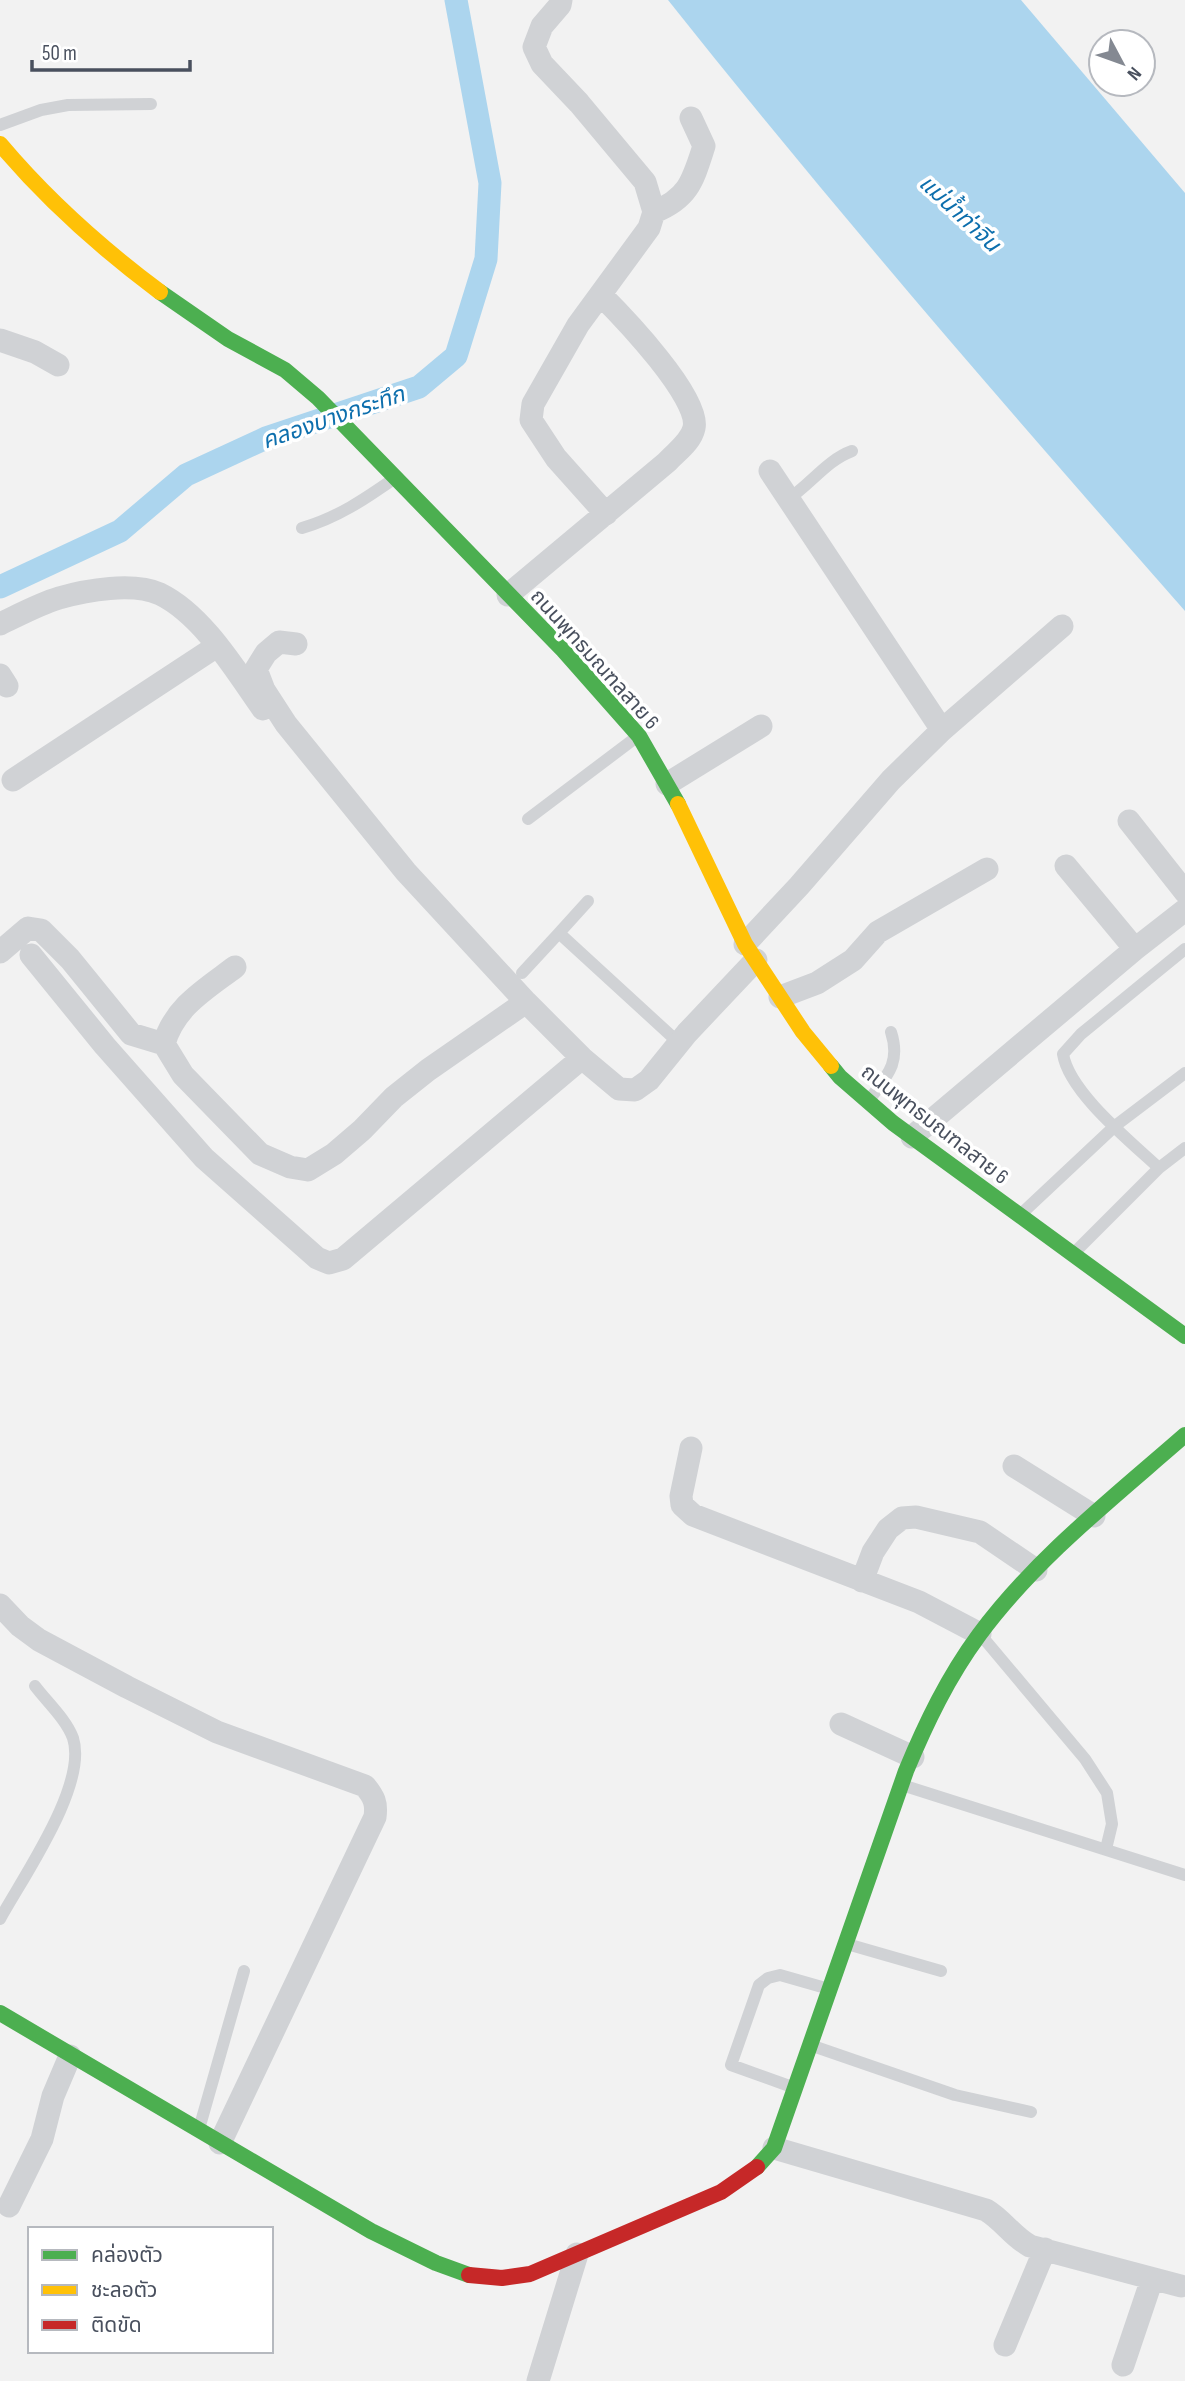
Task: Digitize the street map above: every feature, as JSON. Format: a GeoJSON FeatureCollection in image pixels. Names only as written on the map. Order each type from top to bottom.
{"type":"FeatureCollection","features":[{"type":"Feature","properties":{"kind":"street"},"geometry":{"type":"LineString","coordinates":[[561,0],[542,26],[534,47],[542,64],[579,103],[645,182],[654,212],[649,228],[578,325],[533,404],[531,420],[556,458],[606,514]]}},
{"type":"Feature","properties":{"kind":"street"},"geometry":{"type":"LineString","coordinates":[[654,212],[674,204],[689,186],[697,167],[704,146],[691,118]]}},
{"type":"Feature","properties":{"kind":"street","name":"ถนนพุทธมณฑลสาย 6"},"geometry":{"type":"LineString","coordinates":[[0,144],[81,228],[165,297],[228,339],[293,376],[318,398],[563,650],[639,736],[667,783],[751,952],[803,1032],[832,1067],[912,1137],[1184,1333]]}},
{"type":"Feature","properties":{"kind":"street"},"geometry":{"type":"LineString","coordinates":[[508,595],[688,442],[695,427],[692,413],[660,359],[601,295]]}},
{"type":"Feature","properties":{"kind":"street"},"geometry":{"type":"LineString","coordinates":[[0,340],[35,352],[58,365]]}},
{"type":"Feature","properties":{"kind":"street"},"geometry":{"type":"LineString","coordinates":[[770,471],[942,730]]}},
{"type":"Feature","properties":{"kind":"street"},"geometry":{"type":"LineString","coordinates":[[0,624],[59,598],[118,587],[158,594],[186,612],[217,646],[264,710],[286,724]]}},
{"type":"Feature","properties":{"kind":"street"},"geometry":{"type":"LineString","coordinates":[[296,644],[279,642],[266,653],[257,669],[264,690],[286,724],[406,872],[526,1002],[582,1058],[620,1089],[635,1090],[649,1080],[751,952],[799,886],[891,780],[942,730],[1062,626]]}},
{"type":"Feature","properties":{"kind":"street"},"geometry":{"type":"LineString","coordinates":[[12,780],[217,646]]}},
{"type":"Feature","properties":{"kind":"street"},"geometry":{"type":"LineString","coordinates":[[667,783],[761,726]]}},
{"type":"Feature","properties":{"kind":"street"},"geometry":{"type":"LineString","coordinates":[[1129,821],[1185,892]]}},
{"type":"Feature","properties":{"kind":"street"},"geometry":{"type":"LineString","coordinates":[[1066,866],[1135,949]]}},
{"type":"Feature","properties":{"kind":"street"},"geometry":{"type":"LineString","coordinates":[[780,997],[817,983],[853,960],[878,932],[987,869]]}},
{"type":"Feature","properties":{"kind":"street"},"geometry":{"type":"LineString","coordinates":[[912,1137],[1185,910]]}},
{"type":"Feature","properties":{"kind":"street"},"geometry":{"type":"LineString","coordinates":[[0,952],[29,928],[41,930],[70,959],[131,1034],[164,1044],[183,1075],[260,1154],[290,1167],[308,1170],[334,1154],[394,1097],[428,1070],[526,1002]]}},
{"type":"Feature","properties":{"kind":"street"},"geometry":{"type":"LineString","coordinates":[[31,955],[204,1158],[317,1258],[329,1263],[343,1259],[582,1058]]}},
{"type":"Feature","properties":{"kind":"street"},"geometry":{"type":"LineString","coordinates":[[164,1044],[172,1022],[187,1003],[235,967]]}},
{"type":"Feature","properties":{"kind":"street"},"geometry":{"type":"LineString","coordinates":[[0,2013],[198,2132],[361,2224],[456,2271],[485,2279],[506,2280],[530,2274],[721,2192],[753,2172],[774,2148],[901,1785],[936,1703],[956,1668],[980,1634],[1036,1570],[1185,1435]]}},
{"type":"Feature","properties":{"kind":"street"},"geometry":{"type":"LineString","coordinates":[[691,1448],[681,1496],[682,1505],[693,1515],[919,1602],[980,1634]]}},
{"type":"Feature","properties":{"kind":"street"},"geometry":{"type":"LineString","coordinates":[[1014,1466],[1094,1516]]}},
{"type":"Feature","properties":{"kind":"street"},"geometry":{"type":"LineString","coordinates":[[862,1581],[873,1552],[888,1529],[902,1518],[916,1517],[980,1532],[1036,1570]]}},
{"type":"Feature","properties":{"kind":"street"},"geometry":{"type":"LineString","coordinates":[[0,1605],[20,1626],[39,1640],[127,1687],[217,1732],[365,1786],[373,1796],[377,1806],[375,1817],[220,2143]]}},
{"type":"Feature","properties":{"kind":"street"},"geometry":{"type":"LineString","coordinates":[[841,1724],[913,1757]]}},
{"type":"Feature","properties":{"kind":"street"},"geometry":{"type":"LineString","coordinates":[[9,2206],[42,2139],[53,2096],[70,2056]]}},
{"type":"Feature","properties":{"kind":"street"},"geometry":{"type":"LineString","coordinates":[[774,2148],[986,2210],[1030,2246],[1181,2287]]}},
{"type":"Feature","properties":{"kind":"street"},"geometry":{"type":"LineString","coordinates":[[1005,2345],[1045,2249]]}},
{"type":"Feature","properties":{"kind":"street"},"geometry":{"type":"LineString","coordinates":[[538,2381],[577,2254]]}},
{"type":"Feature","properties":{"kind":"street"},"geometry":{"type":"LineString","coordinates":[[1123,2364],[1152,2279]]}},
{"type":"Feature","properties":{"kind":"lane"},"geometry":{"type":"LineString","coordinates":[[0,125],[41,110],[68,105],[151,104]]}},
{"type":"Feature","properties":{"kind":"lane"},"geometry":{"type":"LineString","coordinates":[[787,500],[818,477],[838,456],[852,451]]}},
{"type":"Feature","properties":{"kind":"lane"},"geometry":{"type":"LineString","coordinates":[[302,528],[325,522],[396,478]]}},
{"type":"Feature","properties":{"kind":"lane"},"geometry":{"type":"LineString","coordinates":[[528,818],[639,736]]}},
{"type":"Feature","properties":{"kind":"lane"},"geometry":{"type":"LineString","coordinates":[[522,973],[589,901]]}},
{"type":"Feature","properties":{"kind":"lane"},"geometry":{"type":"LineString","coordinates":[[559,933],[679,1043]]}},
{"type":"Feature","properties":{"kind":"lane"},"geometry":{"type":"LineString","coordinates":[[1159,1168],[1077,1085],[1066,1068],[1063,1054],[1081,1034],[1185,950]]}},
{"type":"Feature","properties":{"kind":"lane"},"geometry":{"type":"LineString","coordinates":[[868,1101],[888,1074],[894,1058],[896,1048],[891,1032]]}},
{"type":"Feature","properties":{"kind":"lane"},"geometry":{"type":"LineString","coordinates":[[1019,1215],[1115,1126],[1185,1073]]}},
{"type":"Feature","properties":{"kind":"lane"},"geometry":{"type":"LineString","coordinates":[[1072,1254],[1159,1168],[1185,1148]]}},
{"type":"Feature","properties":{"kind":"lane"},"geometry":{"type":"LineString","coordinates":[[980,1634],[1085,1759],[1107,1793],[1112,1824],[1106,1849]]}},
{"type":"Feature","properties":{"kind":"lane"},"geometry":{"type":"LineString","coordinates":[[0,1919],[58,1817],[72,1784],[75,1758],[73,1739],[35,1686]]}},
{"type":"Feature","properties":{"kind":"lane"},"geometry":{"type":"LineString","coordinates":[[901,1785],[1185,1875]]}},
{"type":"Feature","properties":{"kind":"lane"},"geometry":{"type":"LineString","coordinates":[[845,1943],[941,1971]]}},
{"type":"Feature","properties":{"kind":"lane"},"geometry":{"type":"LineString","coordinates":[[198,2132],[244,1971]]}},
{"type":"Feature","properties":{"kind":"lane"},"geometry":{"type":"LineString","coordinates":[[795,2088],[731,2065],[750,2010],[759,1985],[768,1978],[780,1975],[830,1989]]}},
{"type":"Feature","properties":{"kind":"lane"},"geometry":{"type":"LineString","coordinates":[[810,2045],[955,2095],[1031,2112]]}},
{"type":"Feature","properties":{"kind":"water","name":"แม่น้ำท่าจีน"},"geometry":{"type":"Polygon","coordinates":[[[668,0],[1021,0],[1087,78],[1087,98],[1104,98],[1185,193],[1185,611],[1053,461],[794,156],[668,0]]]}},
{"type":"Feature","properties":{"kind":"waterway","name":"คลองบางกระทึก"},"geometry":{"type":"LineString","coordinates":[[0,587],[120,531],[186,475],[266,438],[419,387],[456,356],[486,259],[490,183],[456,0]]}},
{"type":"Feature","properties":{"kind":"traffic: fast"},"geometry":{"type":"LineString","coordinates":[[160,292],[228,339],[285,370],[318,398],[563,650],[639,736],[678,804]]}},
{"type":"Feature","properties":{"kind":"traffic: fast"},"geometry":{"type":"LineString","coordinates":[[831,1066],[893,1123],[1185,1336]]}},
{"type":"Feature","properties":{"kind":"traffic: fast"},"geometry":{"type":"LineString","coordinates":[[757,2167],[774,2148],[906,1771],[948,1684],[979,1635],[1025,1580],[1076,1530],[1185,1435]]}},
{"type":"Feature","properties":{"kind":"traffic: fast"},"geometry":{"type":"LineString","coordinates":[[0,2013],[371,2231],[436,2263],[469,2275]]}},
{"type":"Feature","properties":{"kind":"traffic: slow"},"geometry":{"type":"LineString","coordinates":[[0,144],[76,223],[160,292]]}},
{"type":"Feature","properties":{"kind":"traffic: slow"},"geometry":{"type":"LineString","coordinates":[[678,804],[745,944],[803,1032],[831,1066]]}},
{"type":"Feature","properties":{"kind":"traffic: jam"},"geometry":{"type":"LineString","coordinates":[[469,2275],[502,2278],[530,2274],[721,2192],[757,2167]]}}]}
